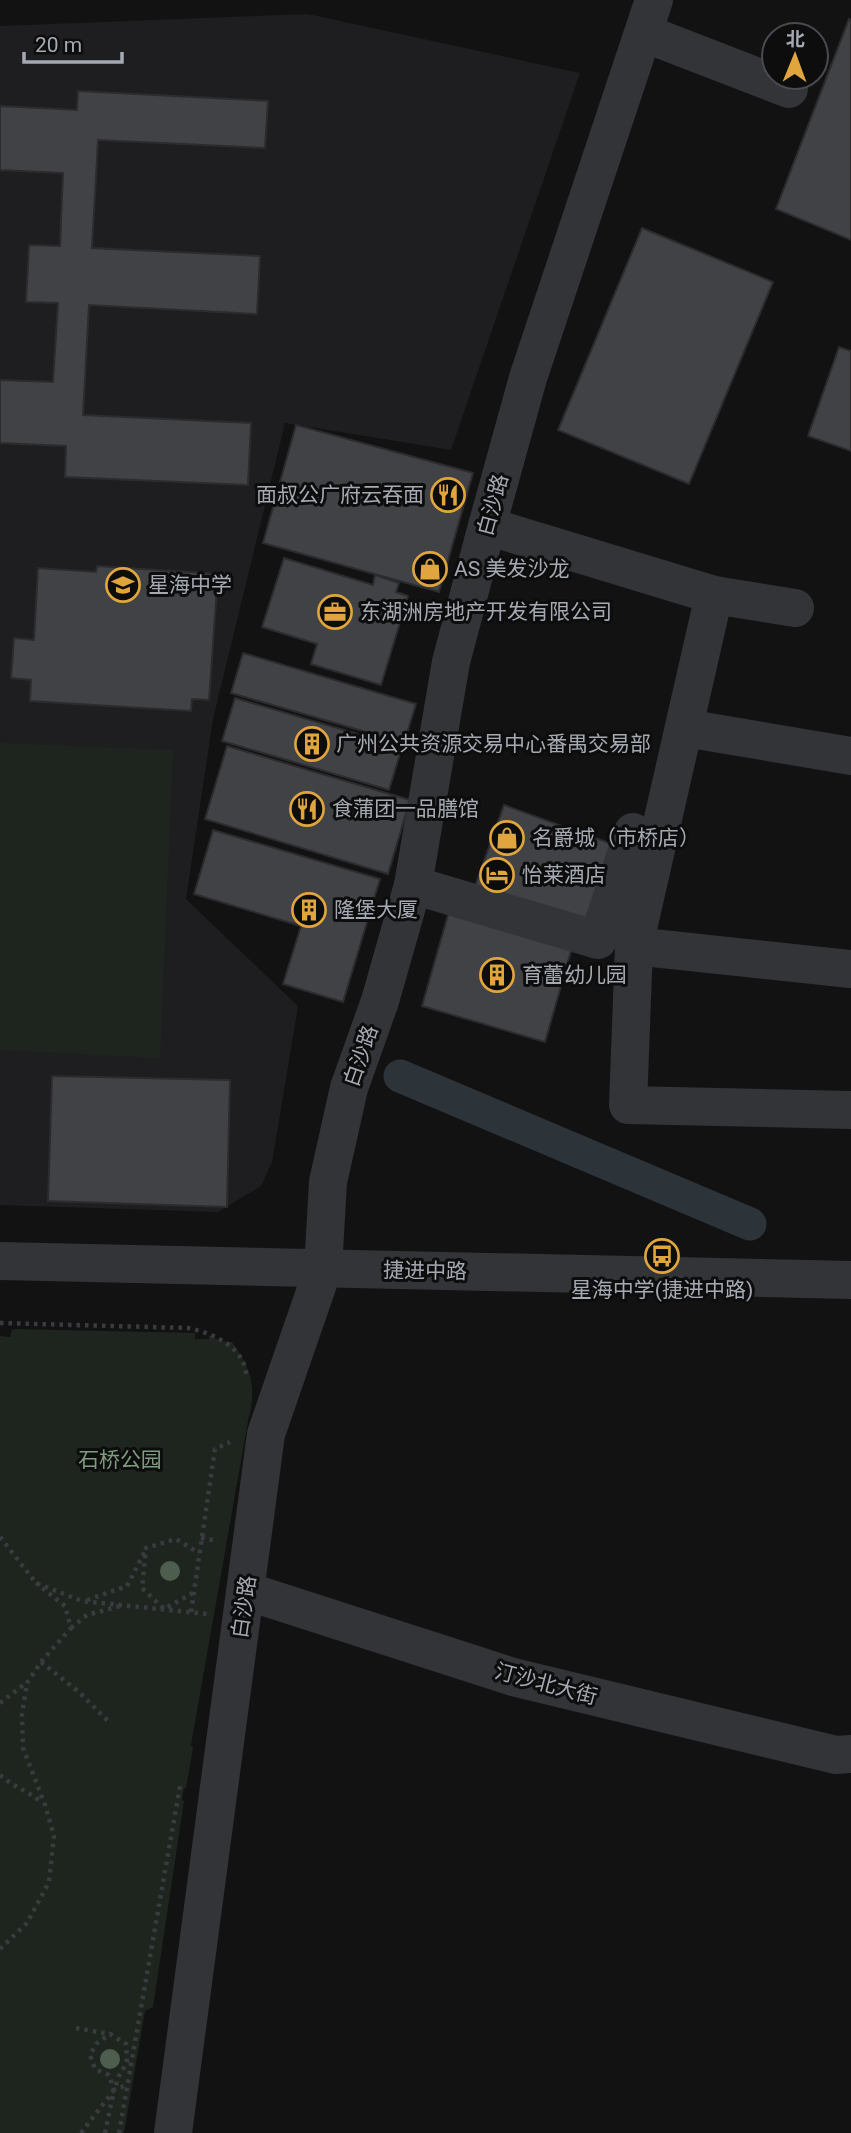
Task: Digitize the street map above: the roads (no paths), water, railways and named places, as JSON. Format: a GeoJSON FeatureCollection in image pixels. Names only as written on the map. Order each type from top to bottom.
{"type":"FeatureCollection","features":[{"type":"Feature","properties":{"kind":"street"},"geometry":{"type":"LineString","coordinates":[[649,16],[760,74]]}},
{"type":"Feature","properties":{"kind":"street","name":"白沙路"},"geometry":{"type":"LineString","coordinates":[[173,2133],[266,1434],[323,1269],[328,1182],[346,1102],[380,1001],[413,885],[451,662],[487,526],[528,378],[649,16]]}},
{"type":"Feature","properties":{"kind":"street"},"geometry":{"type":"LineString","coordinates":[[487,526],[714,595],[795,608]]}},
{"type":"Feature","properties":{"kind":"street"},"geometry":{"type":"LineString","coordinates":[[714,595],[634,947],[628,1105],[851,1110]]}},
{"type":"Feature","properties":{"kind":"street"},"geometry":{"type":"LineString","coordinates":[[685,728],[851,756]]}},
{"type":"Feature","properties":{"kind":"street"},"geometry":{"type":"LineString","coordinates":[[413,885],[598,940],[633,832]]}},
{"type":"Feature","properties":{"kind":"street"},"geometry":{"type":"LineString","coordinates":[[634,947],[851,970]]}},
{"type":"Feature","properties":{"kind":"street","name":"捷进中路"},"geometry":{"type":"LineString","coordinates":[[0,1261],[851,1280]]}},
{"type":"Feature","properties":{"kind":"street","name":"汀沙北大街"},"geometry":{"type":"LineString","coordinates":[[246,1591],[513,1677],[836,1755],[851,1754]]}},
{"type":"Feature","properties":{"kind":"waterway"},"geometry":{"type":"LineString","coordinates":[[400,1076],[750,1224]]}},
{"type":"Feature","properties":{"kind":"place","name":"面叔公广府云吞面"},"geometry":{"type":"Point","coordinates":[448,495]}},
{"type":"Feature","properties":{"kind":"place","name":"AS 美发沙龙"},"geometry":{"type":"Point","coordinates":[430,569]}},
{"type":"Feature","properties":{"kind":"place","name":"星海中学"},"geometry":{"type":"Point","coordinates":[123,585]}},
{"type":"Feature","properties":{"kind":"place","name":"东湖洲房地产开发有限公司"},"geometry":{"type":"Point","coordinates":[335,612]}},
{"type":"Feature","properties":{"kind":"place","name":"广州公共资源交易中心番禺交易部"},"geometry":{"type":"Point","coordinates":[312,744]}},
{"type":"Feature","properties":{"kind":"place","name":"食蒲团一品膳馆"},"geometry":{"type":"Point","coordinates":[307,809]}},
{"type":"Feature","properties":{"kind":"place","name":"名爵城（市桥店）"},"geometry":{"type":"Point","coordinates":[507,838]}},
{"type":"Feature","properties":{"kind":"place","name":"怡莱酒店"},"geometry":{"type":"Point","coordinates":[497,875]}},
{"type":"Feature","properties":{"kind":"place","name":"隆堡大厦"},"geometry":{"type":"Point","coordinates":[309,910]}},
{"type":"Feature","properties":{"kind":"place","name":"育蕾幼儿园"},"geometry":{"type":"Point","coordinates":[497,975]}},
{"type":"Feature","properties":{"kind":"place","name":"星海中学(捷进中路)"},"geometry":{"type":"Point","coordinates":[662,1256]}},
{"type":"Feature","properties":{"kind":"park label","name":"石桥公园"},"geometry":{"type":"Point","coordinates":[120,1460]}}]}
